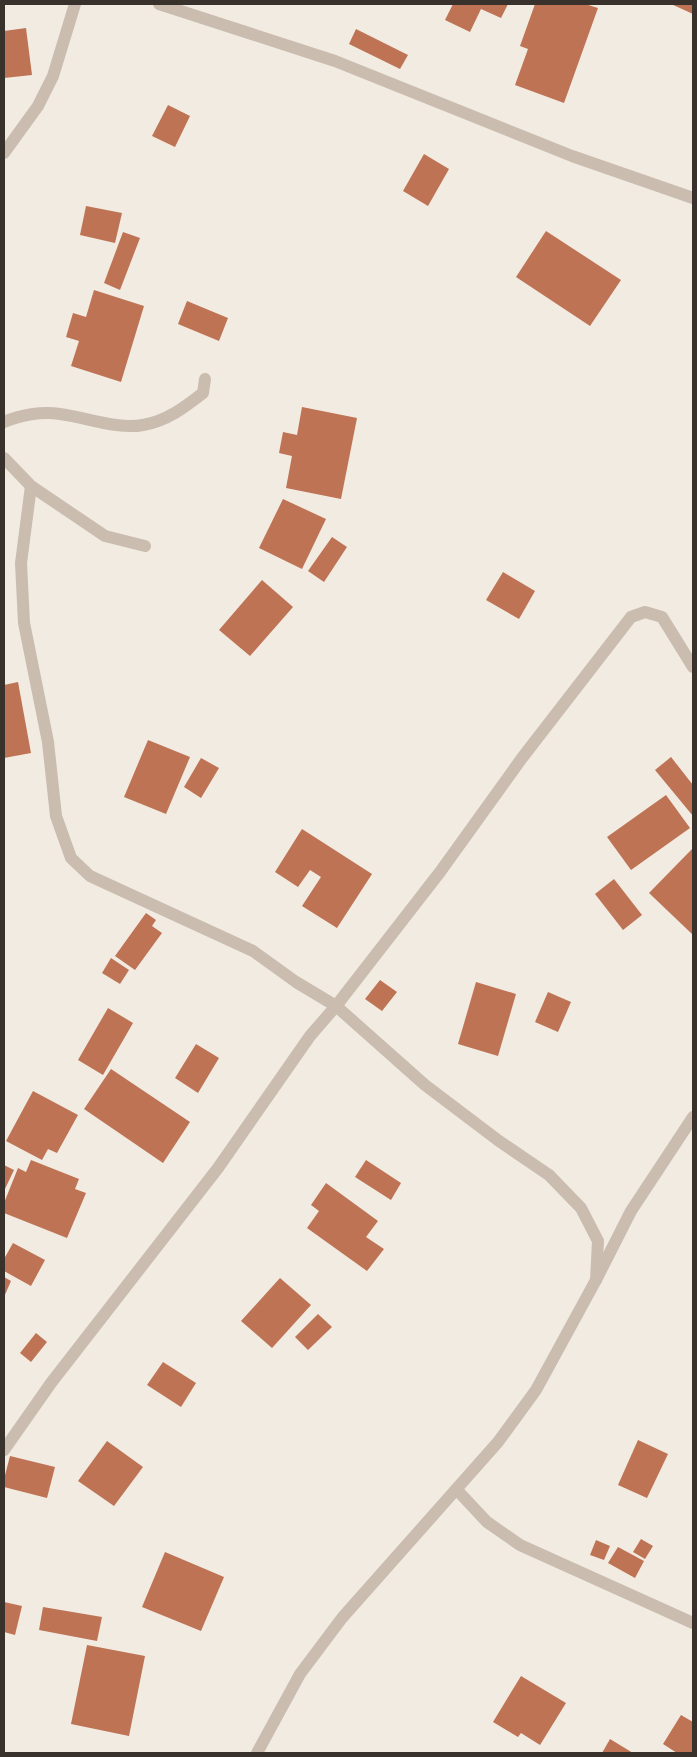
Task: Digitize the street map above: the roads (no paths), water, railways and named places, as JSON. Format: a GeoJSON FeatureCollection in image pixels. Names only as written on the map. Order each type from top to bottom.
{"type":"FeatureCollection","features":[{"type":"Feature","properties":{"kind":"street"},"geometry":{"type":"LineString","coordinates":[[4,153],[38,106],[54,76],[75,4]]}},
{"type":"Feature","properties":{"kind":"street"},"geometry":{"type":"LineString","coordinates":[[159,4],[335,61],[572,156],[693,198]]}},
{"type":"Feature","properties":{"kind":"street"},"geometry":{"type":"LineString","coordinates":[[4,422],[32,414],[58,413],[111,425],[143,426],[174,415],[203,393],[205,379]]}},
{"type":"Feature","properties":{"kind":"street"},"geometry":{"type":"LineString","coordinates":[[4,458],[31,486],[105,536],[145,546]]}},
{"type":"Feature","properties":{"kind":"street"},"geometry":{"type":"LineString","coordinates":[[31,486],[21,563],[24,623],[48,742],[56,816],[71,858],[90,876],[253,951],[296,982],[336,1006],[425,1085],[548,1175],[581,1208],[598,1241],[596,1280]]}},
{"type":"Feature","properties":{"kind":"street"},"geometry":{"type":"LineString","coordinates":[[4,1450],[51,1383],[218,1168],[310,1036],[336,1006],[440,872],[522,758],[630,617],[646,612],[662,616],[693,667]]}},
{"type":"Feature","properties":{"kind":"street"},"geometry":{"type":"LineString","coordinates":[[257,1753],[300,1674],[342,1618],[498,1442],[536,1390],[631,1212],[693,1117]]}},
{"type":"Feature","properties":{"kind":"street"},"geometry":{"type":"LineString","coordinates":[[457,1490],[487,1522],[520,1545],[693,1623]]}}]}
